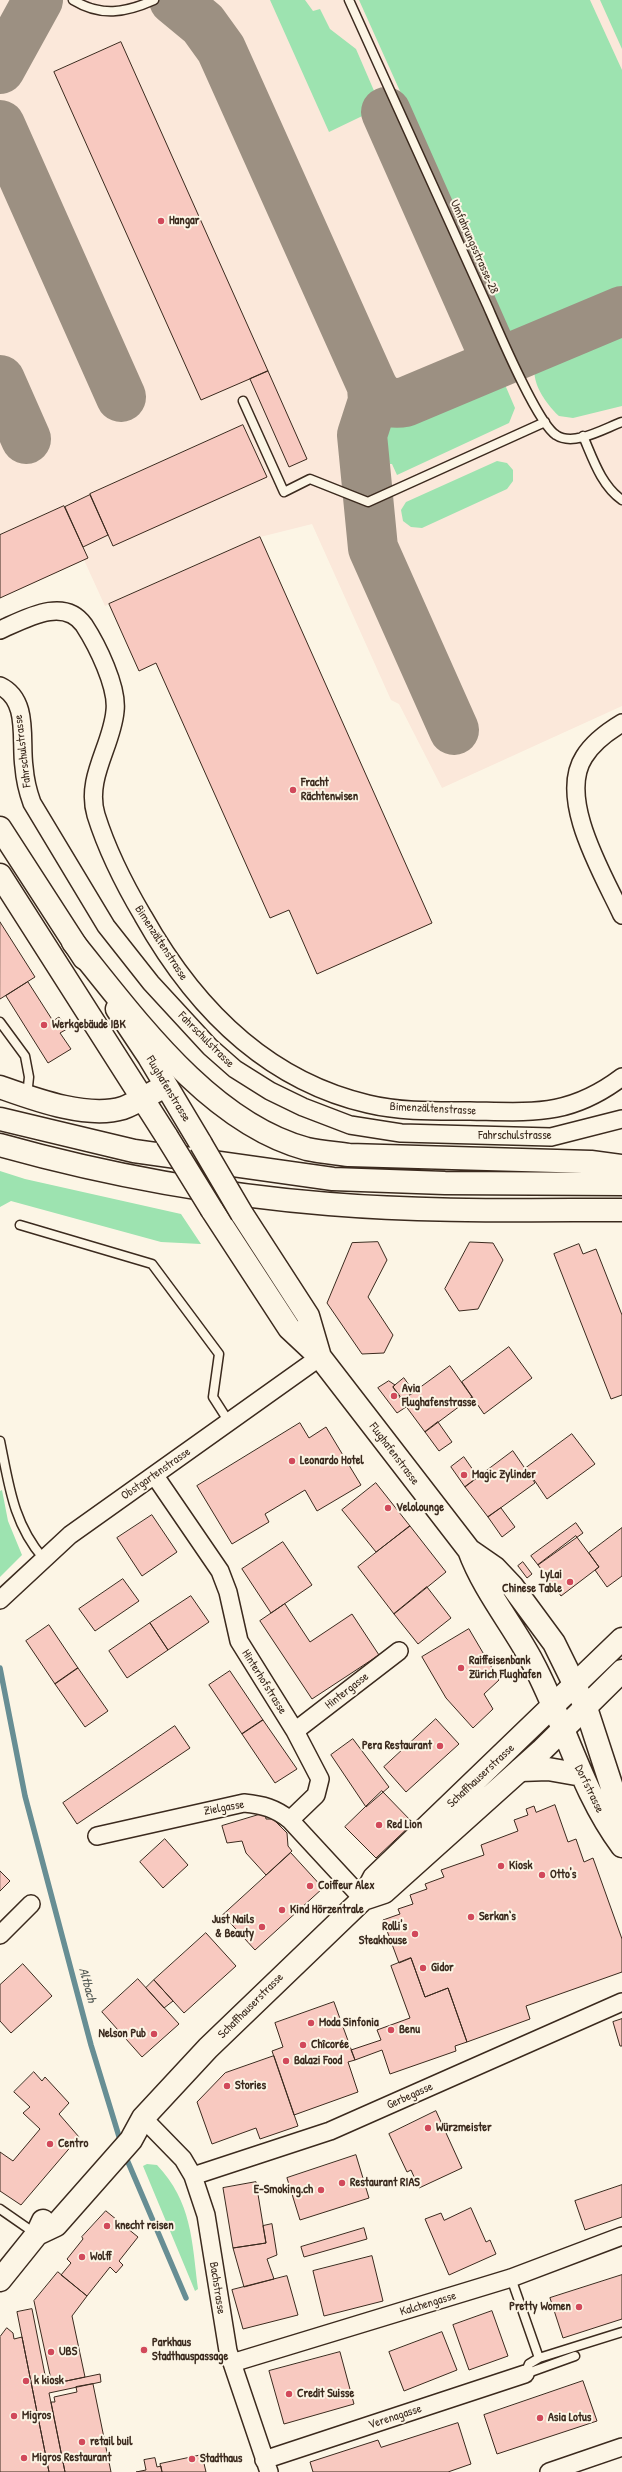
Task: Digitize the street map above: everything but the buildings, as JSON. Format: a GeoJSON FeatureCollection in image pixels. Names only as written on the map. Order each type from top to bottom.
{"type":"FeatureCollection","features":[{"type":"Feature","properties":{"kind":"main road","name":"Flughafenstrasse"},"geometry":{"type":"LineString","coordinates":[[0,828],[166,1085],[242,1214],[308,1316],[320,1357]]}},
{"type":"Feature","properties":{"kind":"main road","name":"Flughafenstrasse"},"geometry":{"type":"LineString","coordinates":[[0,875],[212,1210],[289,1328],[320,1357],[469,1550],[495,1568],[512,1586],[554,1644],[576,1684]]}},
{"type":"Feature","properties":{"kind":"main road"},"geometry":{"type":"LineString","coordinates":[[73,942],[138,1022],[194,1079],[230,1110],[252,1124],[290,1143],[325,1152],[349,1155],[562,1161],[622,1166]]}},
{"type":"Feature","properties":{"kind":"main road"},"geometry":{"type":"LineString","coordinates":[[0,1088],[68,1107],[107,1111],[122,1108],[143,1099],[166,1085]]}},
{"type":"Feature","properties":{"kind":"main road"},"geometry":{"type":"LineString","coordinates":[[0,1119],[134,1151],[333,1179],[431,1183],[622,1184]]}},
{"type":"Feature","properties":{"kind":"main road"},"geometry":{"type":"LineString","coordinates":[[0,1146],[134,1177],[266,1198],[385,1208],[622,1210]]}},
{"type":"Feature","properties":{"kind":"main road","name":"Flughafenstrasse"},"geometry":{"type":"LineString","coordinates":[[469,1550],[478,1575],[534,1664],[552,1707]]}},
{"type":"Feature","properties":{"kind":"main road","name":"Schaffhauserstrasse"},"geometry":{"type":"LineString","coordinates":[[0,2280],[37,2234],[46,2216],[126,2136],[242,2014],[363,1899],[374,1878],[622,1639]]}},
{"type":"Feature","properties":{"kind":"main road","name":"Schaffhauserstrasse"},"geometry":{"type":"LineString","coordinates":[[363,1899],[384,1892],[520,1770],[586,1708],[622,1671]]}},
{"type":"Feature","properties":{"kind":"main road"},"geometry":{"type":"LineString","coordinates":[[576,1684],[586,1708]]}},
{"type":"Feature","properties":{"kind":"main road"},"geometry":{"type":"LineString","coordinates":[[552,1707],[562,1730]]}},
{"type":"Feature","properties":{"kind":"main road","name":"Dorfstrasse"},"geometry":{"type":"LineString","coordinates":[[586,1708],[622,1818]]}},
{"type":"Feature","properties":{"kind":"main road","name":"Dorfstrasse"},"geometry":{"type":"LineString","coordinates":[[562,1730],[582,1775],[609,1829],[622,1846]]}},
{"type":"Feature","properties":{"kind":"main road"},"geometry":{"type":"LineString","coordinates":[[520,1770],[548,1769],[582,1775]]}},
{"type":"Feature","properties":{"kind":"street","name":"Bimenzältenstrasse"},"geometry":{"type":"LineString","coordinates":[[0,630],[34,616],[58,610],[73,613],[83,624],[113,686],[115,710],[96,772],[94,791],[95,810],[111,855],[133,900],[181,977],[226,1028],[266,1059],[293,1077],[341,1097],[369,1104],[422,1110],[524,1112],[568,1107],[600,1094],[622,1077]]}},
{"type":"Feature","properties":{"kind":"street","name":"Fahrschulstrasse"},"geometry":{"type":"LineString","coordinates":[[0,686],[10,692],[20,714],[23,766],[27,789],[32,803],[106,926],[151,983],[210,1047],[235,1069],[270,1091],[303,1107],[350,1125],[374,1130],[432,1135],[550,1138],[622,1119]]}},
{"type":"Feature","properties":{"kind":"street"},"geometry":{"type":"LineString","coordinates":[[622,723],[598,740],[583,758],[577,772],[576,799],[587,838],[622,915]]}},
{"type":"Feature","properties":{"kind":"street","name":"Obstgartenstrasse"},"geometry":{"type":"LineString","coordinates":[[1,1599],[43,1558],[70,1535],[155,1476],[320,1357]]}},
{"type":"Feature","properties":{"kind":"street","name":"Hinterhofstrasse"},"geometry":{"type":"LineString","coordinates":[[155,1476],[220,1571],[228,1592],[239,1641],[295,1731],[320,1779],[319,1788],[316,1795],[290,1820]]}},
{"type":"Feature","properties":{"kind":"street","name":"Hintergasse"},"geometry":{"type":"LineString","coordinates":[[295,1731],[399,1651]]}},
{"type":"Feature","properties":{"kind":"street","name":"Zielgasse"},"geometry":{"type":"LineString","coordinates":[[97,1836],[244,1803],[276,1809],[290,1820],[363,1899]]}},
{"type":"Feature","properties":{"kind":"street"},"geometry":{"type":"LineString","coordinates":[[0,1935],[31,1904]]}},
{"type":"Feature","properties":{"kind":"street","name":"Gerbegasse"},"geometry":{"type":"LineString","coordinates":[[193,2176],[330,2131],[622,2002]]}},
{"type":"Feature","properties":{"kind":"street","name":"Bachstrasse"},"geometry":{"type":"LineString","coordinates":[[126,2136],[183,2159],[193,2176],[206,2215],[223,2324],[232,2363],[266,2466]]}},
{"type":"Feature","properties":{"kind":"street","name":"Kalchengasse"},"geometry":{"type":"LineString","coordinates":[[232,2363],[511,2278],[622,2236]]}},
{"type":"Feature","properties":{"kind":"street","name":"Verenagasse"},"geometry":{"type":"LineString","coordinates":[[266,2466],[525,2374]]}},
{"type":"Feature","properties":{"kind":"street"},"geometry":{"type":"LineString","coordinates":[[549,2472],[573,2468],[622,2447]]}},
{"type":"Feature","properties":{"kind":"lane"},"geometry":{"type":"LineString","coordinates":[[72,0],[95,11],[111,13],[132,8],[154,0]]}},
{"type":"Feature","properties":{"kind":"lane","name":"Umfahrungsstrasse-28"},"geometry":{"type":"LineString","coordinates":[[349,0],[511,360],[545,422],[555,435],[566,439],[583,436],[622,422]]}},
{"type":"Feature","properties":{"kind":"lane"},"geometry":{"type":"LineString","coordinates":[[243,401],[284,492],[310,479],[368,502],[545,422]]}},
{"type":"Feature","properties":{"kind":"lane"},"geometry":{"type":"LineString","coordinates":[[583,436],[602,478],[612,492],[622,500]]}},
{"type":"Feature","properties":{"kind":"lane"},"geometry":{"type":"LineString","coordinates":[[0,1022],[3,1022],[25,1056],[29,1077],[27,1096]]}},
{"type":"Feature","properties":{"kind":"lane"},"geometry":{"type":"LineString","coordinates":[[20,1225],[152,1264],[219,1354],[213,1397],[229,1422]]}},
{"type":"Feature","properties":{"kind":"lane"},"geometry":{"type":"LineString","coordinates":[[0,1441],[11,1496],[19,1523],[32,1546],[43,1558]]}},
{"type":"Feature","properties":{"kind":"lane"},"geometry":{"type":"LineString","coordinates":[[0,2209],[37,2234]]}},
{"type":"Feature","properties":{"kind":"lane"},"geometry":{"type":"LineString","coordinates":[[511,2278],[539,2358]]}},
{"type":"Feature","properties":{"kind":"lane"},"geometry":{"type":"LineString","coordinates":[[525,2374],[529,2364],[539,2358],[622,2332]]}},
{"type":"Feature","properties":{"kind":"lane"},"geometry":{"type":"LineString","coordinates":[[525,2374],[575,2356]]}},
{"type":"Feature","properties":{"kind":"shaded area"},"geometry":{"type":"Polygon","coordinates":[[[0,0],[622,0],[622,706],[442,788],[399,704],[391,700],[312,524],[260,537],[105,606],[84,560],[0,598],[0,0]]]}},
{"type":"Feature","properties":{"kind":"green space"},"geometry":{"type":"Polygon","coordinates":[[[270,0],[305,0],[313,11],[320,9],[330,29],[356,49],[381,107],[329,132],[270,0]]]}},
{"type":"Feature","properties":{"kind":"green space"},"geometry":{"type":"Polygon","coordinates":[[[359,0],[590,0],[622,70],[622,300],[529,338],[518,337],[507,329],[359,0]]]}},
{"type":"Feature","properties":{"kind":"green space"},"geometry":{"type":"Polygon","coordinates":[[[600,0],[622,0],[622,49],[600,0]]]}},
{"type":"Feature","properties":{"kind":"green space"},"geometry":{"type":"Polygon","coordinates":[[[622,323],[622,406],[573,418],[559,416],[547,402],[537,384],[535,367],[539,359],[547,353],[622,323]]]}},
{"type":"Feature","properties":{"kind":"green space"},"geometry":{"type":"Polygon","coordinates":[[[500,373],[515,408],[509,423],[397,475],[392,464],[390,464],[376,427],[500,373]]]}},
{"type":"Feature","properties":{"kind":"green space"},"geometry":{"type":"Polygon","coordinates":[[[497,461],[507,463],[513,470],[513,481],[507,489],[422,528],[411,527],[403,521],[401,510],[406,502],[497,461]]]}},
{"type":"Feature","properties":{"kind":"green space"},"geometry":{"type":"Polygon","coordinates":[[[0,1171],[25,1179],[181,1214],[201,1244],[161,1242],[11,1201],[0,1207],[0,1171]]]}},
{"type":"Feature","properties":{"kind":"green space"},"geometry":{"type":"Polygon","coordinates":[[[2,1490],[8,1521],[22,1555],[0,1577],[0,1491],[2,1490]]]}},
{"type":"Feature","properties":{"kind":"green space"},"geometry":{"type":"Polygon","coordinates":[[[147,2164],[157,2165],[169,2179],[184,2208],[192,2238],[198,2289],[195,2291],[143,2166],[147,2164]]]}},
{"type":"Feature","properties":{"kind":"waterway","name":"Altbach"},"geometry":{"type":"LineString","coordinates":[[0,1668],[25,1796],[91,2045],[121,2143]]}},
{"type":"Feature","properties":{"kind":"waterway","name":"Altbach"},"geometry":{"type":"LineString","coordinates":[[125,2155],[186,2298]]}},
{"type":"Feature","properties":{"kind":"taxiway"},"geometry":{"type":"LineString","coordinates":[[0,69],[38,0]]}},
{"type":"Feature","properties":{"kind":"taxiway"},"geometry":{"type":"LineString","coordinates":[[174,0],[203,24],[221,49],[372,386],[382,398],[394,403],[405,402],[622,311]]}},
{"type":"Feature","properties":{"kind":"taxiway"},"geometry":{"type":"LineString","coordinates":[[386,112],[490,347],[490,360],[481,369]]}},
{"type":"Feature","properties":{"kind":"taxiway"},"geometry":{"type":"LineString","coordinates":[[0,125],[121,397]]}},
{"type":"Feature","properties":{"kind":"taxiway"},"geometry":{"type":"LineString","coordinates":[[0,380],[26,439]]}},
{"type":"Feature","properties":{"kind":"taxiway"},"geometry":{"type":"LineString","coordinates":[[372,386],[373,401],[362,435],[373,548],[454,730]]}},
{"type":"Feature","properties":{"kind":"place","name":"Hangar"},"geometry":{"type":"Point","coordinates":[161,221]}},
{"type":"Feature","properties":{"kind":"place","name":"Fracht Rächtenwisen"},"geometry":{"type":"Point","coordinates":[293,790]}},
{"type":"Feature","properties":{"kind":"place","name":"Werkgebäude IBK"},"geometry":{"type":"Point","coordinates":[44,1025]}},
{"type":"Feature","properties":{"kind":"place","name":"Avia Flughafenstrasse"},"geometry":{"type":"Point","coordinates":[394,1396]}},
{"type":"Feature","properties":{"kind":"place","name":"Leonardo Hotel"},"geometry":{"type":"Point","coordinates":[292,1461]}},
{"type":"Feature","properties":{"kind":"place","name":"Magic Zylinder"},"geometry":{"type":"Point","coordinates":[464,1475]}},
{"type":"Feature","properties":{"kind":"place","name":"Velolounge"},"geometry":{"type":"Point","coordinates":[388,1508]}},
{"type":"Feature","properties":{"kind":"place","name":"LyLai Chinese Table"},"geometry":{"type":"Point","coordinates":[570,1582]}},
{"type":"Feature","properties":{"kind":"place","name":"Raiffeisenbank Zürich Flughafen"},"geometry":{"type":"Point","coordinates":[461,1668]}},
{"type":"Feature","properties":{"kind":"place","name":"Pera Restaurant"},"geometry":{"type":"Point","coordinates":[440,1746]}},
{"type":"Feature","properties":{"kind":"place","name":"Red Lion"},"geometry":{"type":"Point","coordinates":[379,1825]}},
{"type":"Feature","properties":{"kind":"place","name":"Kiosk"},"geometry":{"type":"Point","coordinates":[501,1866]}},
{"type":"Feature","properties":{"kind":"place","name":"Otto's"},"geometry":{"type":"Point","coordinates":[542,1875]}},
{"type":"Feature","properties":{"kind":"place","name":"Coiffeur Alex"},"geometry":{"type":"Point","coordinates":[310,1886]}},
{"type":"Feature","properties":{"kind":"place","name":"Kind Hörzentrale"},"geometry":{"type":"Point","coordinates":[282,1910]}},
{"type":"Feature","properties":{"kind":"place","name":"Serkan‘s"},"geometry":{"type":"Point","coordinates":[471,1917]}},
{"type":"Feature","properties":{"kind":"place","name":"Just Nails & Beauty"},"geometry":{"type":"Point","coordinates":[262,1927]}},
{"type":"Feature","properties":{"kind":"place","name":"Rolli's Steakhouse"},"geometry":{"type":"Point","coordinates":[415,1934]}},
{"type":"Feature","properties":{"kind":"place","name":"Gidor"},"geometry":{"type":"Point","coordinates":[423,1968]}},
{"type":"Feature","properties":{"kind":"place","name":"Moda Sinfonia"},"geometry":{"type":"Point","coordinates":[311,2023]}},
{"type":"Feature","properties":{"kind":"place","name":"Benu"},"geometry":{"type":"Point","coordinates":[391,2030]}},
{"type":"Feature","properties":{"kind":"place","name":"Nelson Pub"},"geometry":{"type":"Point","coordinates":[154,2034]}},
{"type":"Feature","properties":{"kind":"place","name":"Chîcorée"},"geometry":{"type":"Point","coordinates":[303,2045]}},
{"type":"Feature","properties":{"kind":"place","name":"Balazi Food"},"geometry":{"type":"Point","coordinates":[286,2061]}},
{"type":"Feature","properties":{"kind":"place","name":"Stories"},"geometry":{"type":"Point","coordinates":[227,2086]}},
{"type":"Feature","properties":{"kind":"place","name":"Würzmeister"},"geometry":{"type":"Point","coordinates":[428,2128]}},
{"type":"Feature","properties":{"kind":"place","name":"Centro"},"geometry":{"type":"Point","coordinates":[50,2144]}},
{"type":"Feature","properties":{"kind":"place","name":"Restaurant RIAS"},"geometry":{"type":"Point","coordinates":[342,2183]}},
{"type":"Feature","properties":{"kind":"place","name":"E-Smoking.ch"},"geometry":{"type":"Point","coordinates":[321,2190]}},
{"type":"Feature","properties":{"kind":"place","name":"knecht reisen"},"geometry":{"type":"Point","coordinates":[107,2226]}},
{"type":"Feature","properties":{"kind":"place","name":"Wolff"},"geometry":{"type":"Point","coordinates":[82,2257]}},
{"type":"Feature","properties":{"kind":"place","name":"Pretty Women"},"geometry":{"type":"Point","coordinates":[579,2307]}},
{"type":"Feature","properties":{"kind":"place","name":"Parkhaus Stadthauspassage"},"geometry":{"type":"Point","coordinates":[144,2350]}},
{"type":"Feature","properties":{"kind":"place","name":"UBS"},"geometry":{"type":"Point","coordinates":[51,2352]}},
{"type":"Feature","properties":{"kind":"place","name":"k kiosk"},"geometry":{"type":"Point","coordinates":[26,2381]}},
{"type":"Feature","properties":{"kind":"place","name":"Credit Suisse"},"geometry":{"type":"Point","coordinates":[289,2394]}},
{"type":"Feature","properties":{"kind":"place","name":"Migros"},"geometry":{"type":"Point","coordinates":[14,2416]}},
{"type":"Feature","properties":{"kind":"place","name":"Asia Lotus"},"geometry":{"type":"Point","coordinates":[540,2418]}},
{"type":"Feature","properties":{"kind":"place","name":"retail buil"},"geometry":{"type":"Point","coordinates":[82,2442]}},
{"type":"Feature","properties":{"kind":"place","name":"Migros Restaurant"},"geometry":{"type":"Point","coordinates":[24,2458]}},
{"type":"Feature","properties":{"kind":"place","name":"Stadthaus"},"geometry":{"type":"Point","coordinates":[192,2459]}}]}
